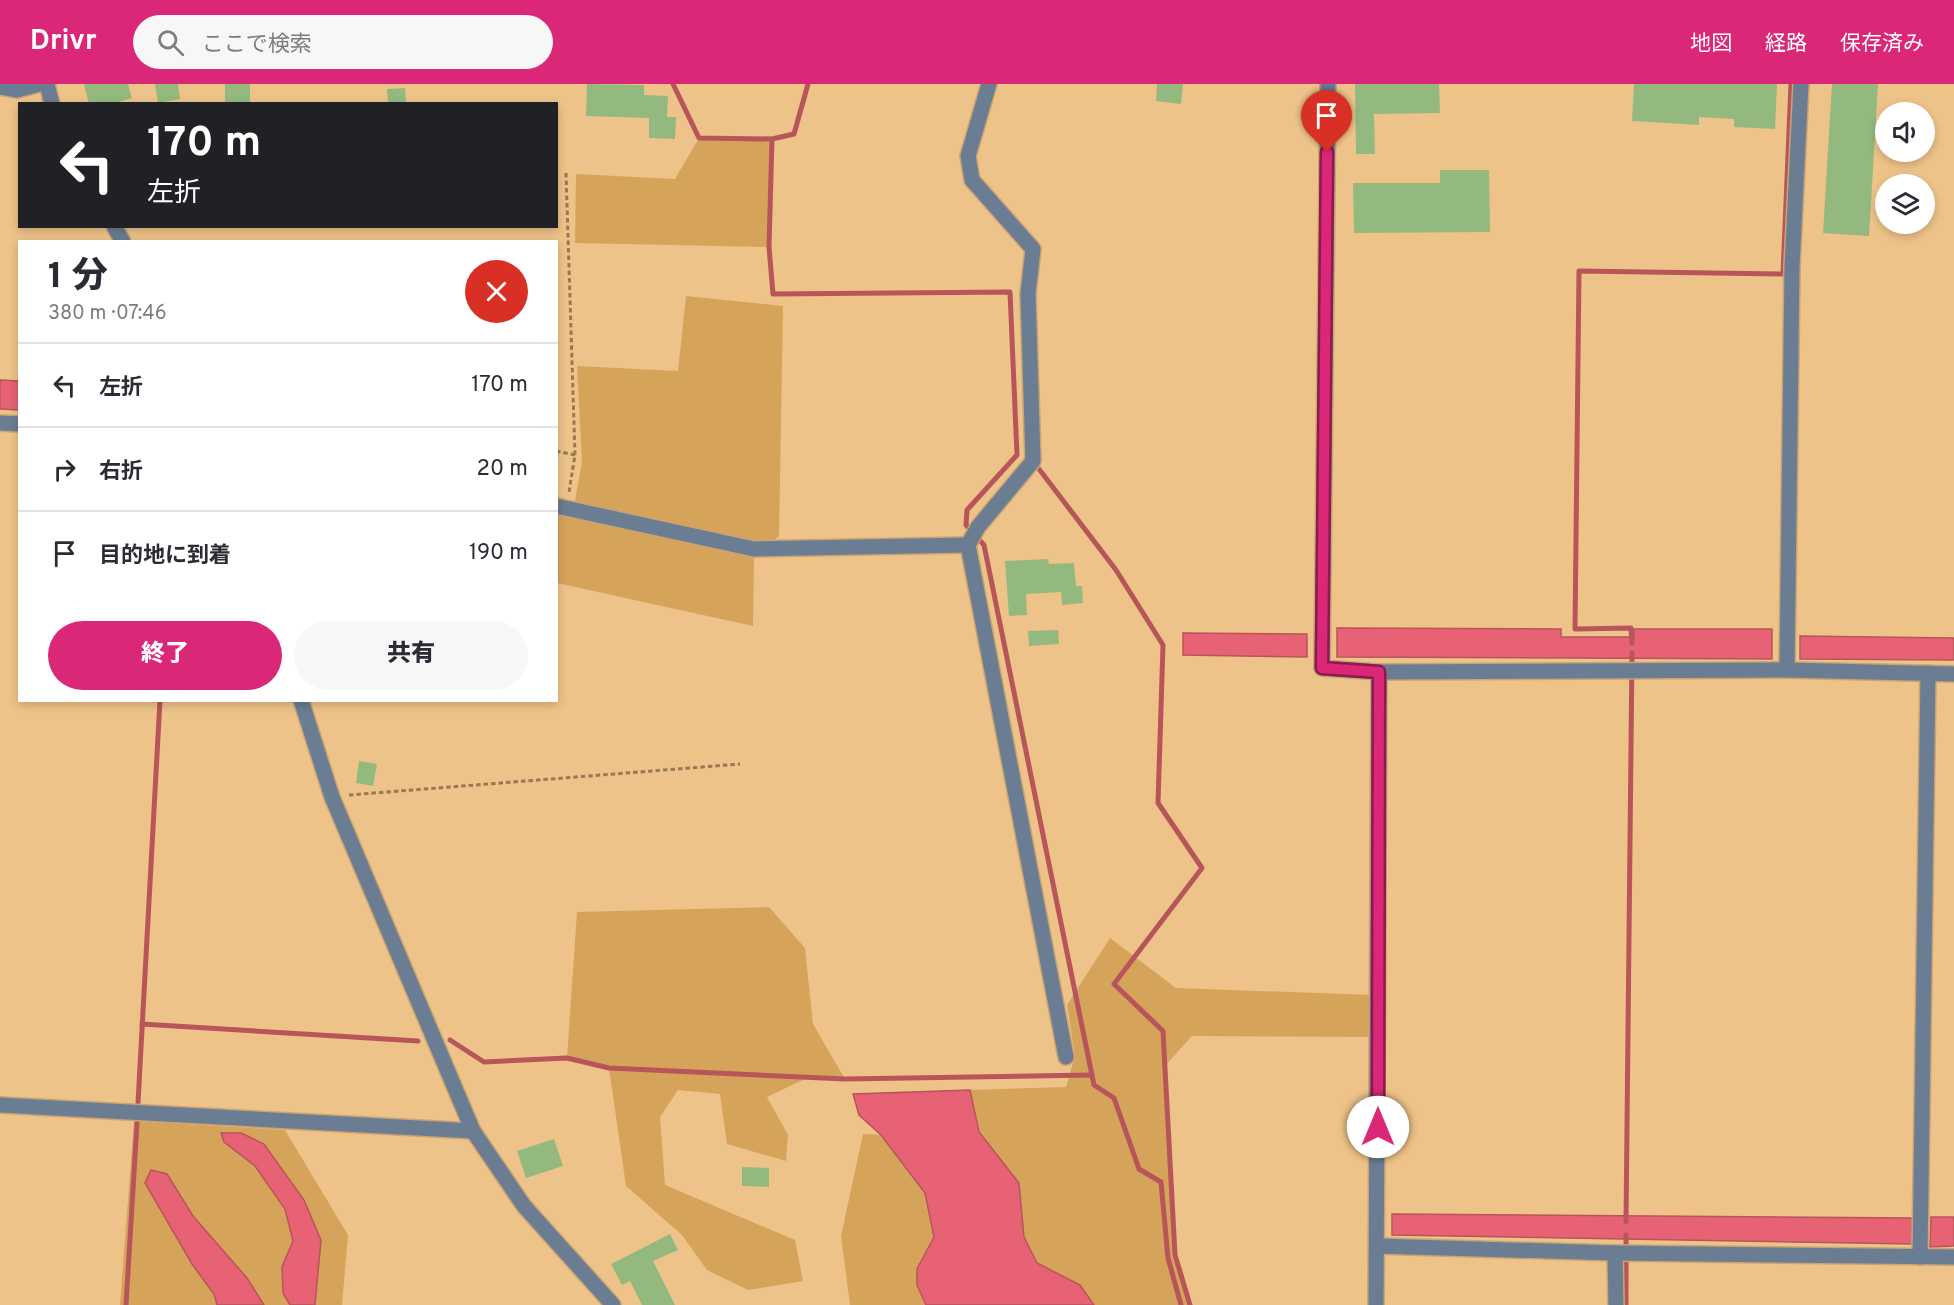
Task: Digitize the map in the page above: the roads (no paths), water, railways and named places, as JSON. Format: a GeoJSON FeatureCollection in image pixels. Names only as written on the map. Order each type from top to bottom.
{"type":"FeatureCollection","features":[{"type":"Feature","properties":{"kind":"street"},"geometry":{"type":"LineString","coordinates":[[0,87],[17,90],[40,84]]}},
{"type":"Feature","properties":{"kind":"street"},"geometry":{"type":"LineString","coordinates":[[47,84],[52,102]]}},
{"type":"Feature","properties":{"kind":"street"},"geometry":{"type":"LineString","coordinates":[[989,84],[968,156],[972,180],[1034,249],[1028,294],[1033,461],[978,527],[968,545],[1066,1057]]}},
{"type":"Feature","properties":{"kind":"street"},"geometry":{"type":"LineString","coordinates":[[1328,84],[1322,668],[1379,672],[1787,670],[1954,674]]}},
{"type":"Feature","properties":{"kind":"street"},"geometry":{"type":"LineString","coordinates":[[1787,670],[1792,267],[1801,84]]}},
{"type":"Feature","properties":{"kind":"street"},"geometry":{"type":"LineString","coordinates":[[0,423],[18,424]]}},
{"type":"Feature","properties":{"kind":"street"},"geometry":{"type":"LineString","coordinates":[[562,507],[754,549],[968,545]]}},
{"type":"Feature","properties":{"kind":"street"},"geometry":{"type":"LineString","coordinates":[[1376,1305],[1379,672]]}},
{"type":"Feature","properties":{"kind":"street"},"geometry":{"type":"LineString","coordinates":[[1920,1257],[1928,673]]}},
{"type":"Feature","properties":{"kind":"street"},"geometry":{"type":"LineString","coordinates":[[303,702],[332,797],[473,1131],[524,1206],[613,1305]]}},
{"type":"Feature","properties":{"kind":"street"},"geometry":{"type":"LineString","coordinates":[[0,1105],[473,1131]]}},
{"type":"Feature","properties":{"kind":"street"},"geometry":{"type":"LineString","coordinates":[[1377,1246],[1615,1253],[1954,1257]]}},
{"type":"Feature","properties":{"kind":"street"},"geometry":{"type":"LineString","coordinates":[[1615,1253],[1616,1305]]}},
{"type":"Feature","properties":{"kind":"waterway"},"geometry":{"type":"LineString","coordinates":[[673,84],[699,138],[772,139]]}},
{"type":"Feature","properties":{"kind":"waterway"},"geometry":{"type":"LineString","coordinates":[[808,84],[794,134],[772,139],[769,247],[773,294],[1010,292],[1017,455],[967,510],[966,525],[984,545],[1094,1085],[1114,1098],[1139,1169],[1161,1182],[1168,1258],[1181,1305]]}},
{"type":"Feature","properties":{"kind":"waterway"},"geometry":{"type":"LineString","coordinates":[[1632,643],[1631,628],[1575,629],[1579,271],[1783,274],[1791,84]]}},
{"type":"Feature","properties":{"kind":"waterway"},"geometry":{"type":"LineString","coordinates":[[1039,469],[1116,570],[1163,645],[1158,803],[1202,868],[1114,984],[1163,1031],[1175,1255],[1190,1305]]}},
{"type":"Feature","properties":{"kind":"waterway"},"geometry":{"type":"LineString","coordinates":[[1626,1222],[1632,653]]}},
{"type":"Feature","properties":{"kind":"waterway"},"geometry":{"type":"LineString","coordinates":[[138,1103],[160,702]]}},
{"type":"Feature","properties":{"kind":"waterway"},"geometry":{"type":"LineString","coordinates":[[142,1024],[418,1041]]}},
{"type":"Feature","properties":{"kind":"waterway"},"geometry":{"type":"LineString","coordinates":[[450,1040],[484,1062],[567,1058],[609,1068],[845,1079],[1092,1075]]}},
{"type":"Feature","properties":{"kind":"waterway"},"geometry":{"type":"LineString","coordinates":[[126,1305],[137,1123]]}},
{"type":"Feature","properties":{"kind":"waterway"},"geometry":{"type":"LineString","coordinates":[[1626,1235],[1626,1305]]}}]}
